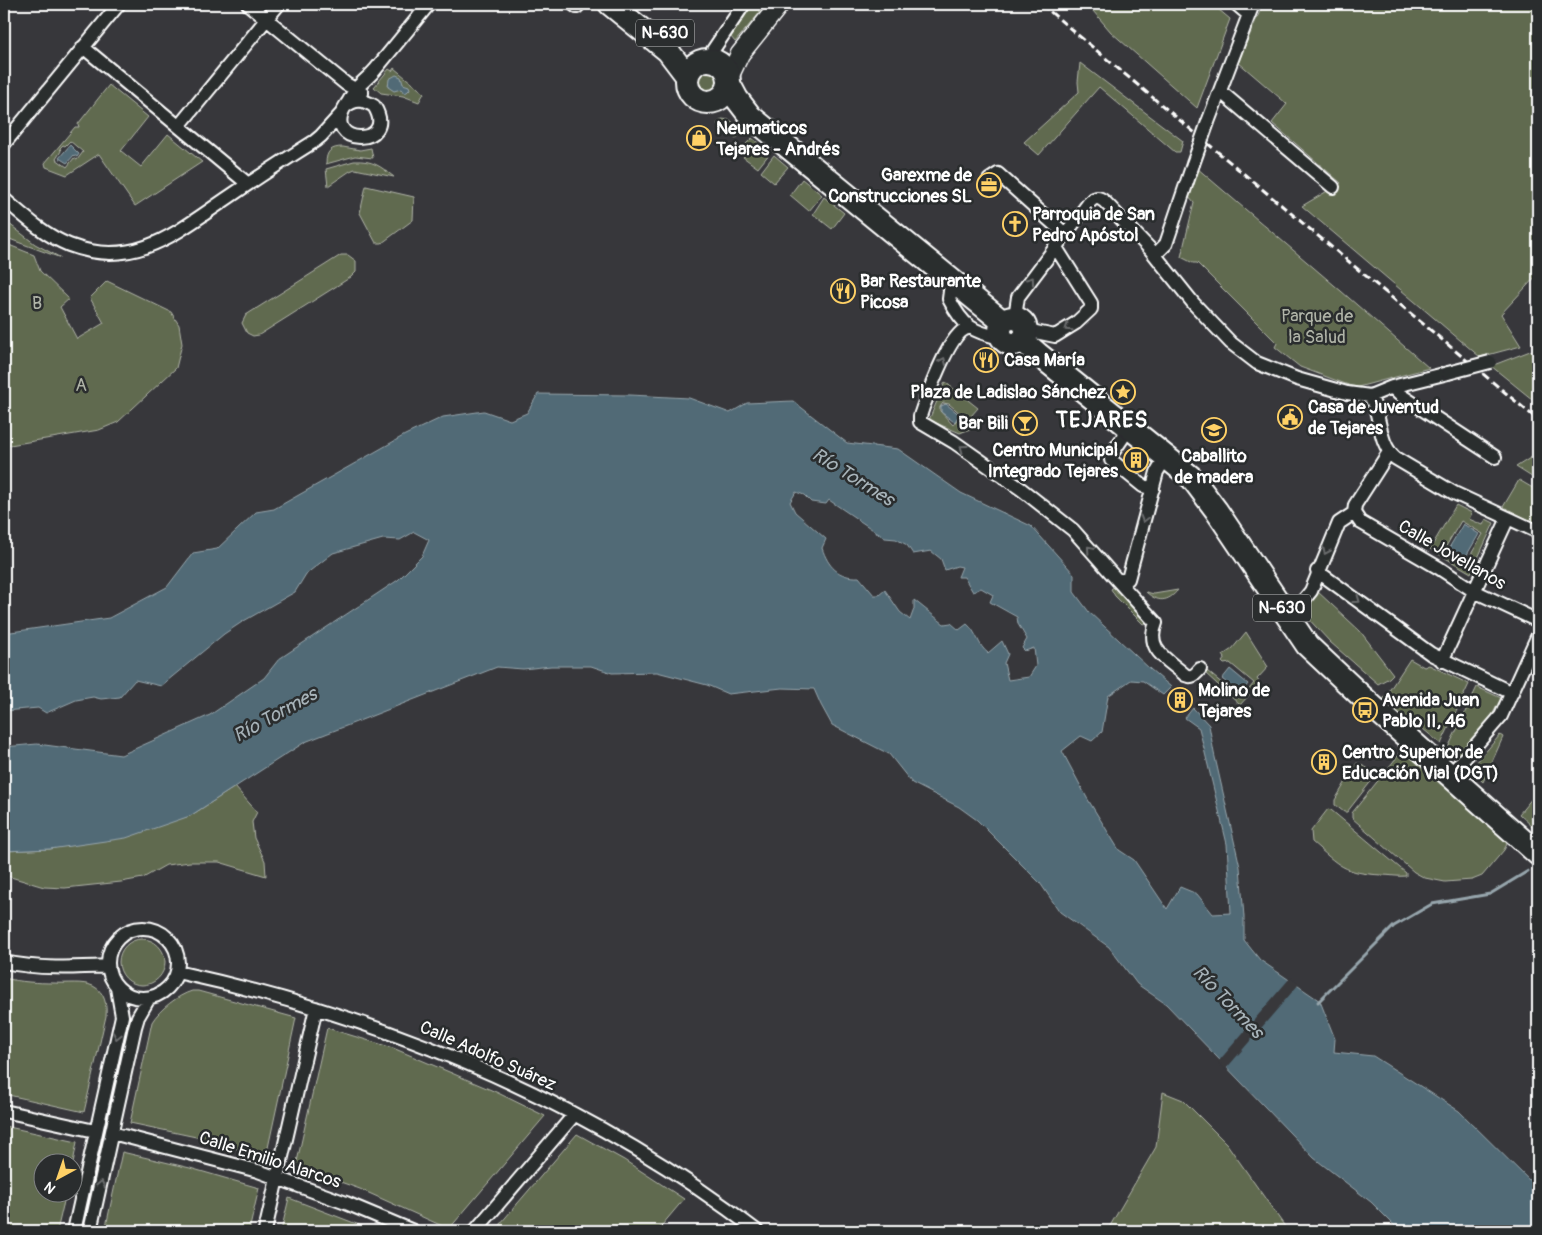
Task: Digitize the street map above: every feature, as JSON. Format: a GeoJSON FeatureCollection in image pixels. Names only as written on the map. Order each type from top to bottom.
{"type":"FeatureCollection","features":[{"type":"Feature","properties":{"kind":"highway","name":"N-630"},"geometry":{"type":"LineString","coordinates":[[610,4],[668,51],[687,76]]}},
{"type":"Feature","properties":{"kind":"highway","name":"N-630"},"geometry":{"type":"LineString","coordinates":[[629,4],[678,44],[718,68],[750,116],[955,284],[1018,330],[1038,354],[1199,485],[1307,644],[1322,660],[1450,775],[1534,844]]}},
{"type":"Feature","properties":{"kind":"highway","name":"N-630"},"geometry":{"type":"LineString","coordinates":[[718,68],[692,65],[686,82],[690,92],[698,100],[750,116]]}},
{"type":"Feature","properties":{"kind":"highway"},"geometry":{"type":"LineString","coordinates":[[709,102],[715,101],[724,94],[718,68]]}},
{"type":"Feature","properties":{"kind":"main road"},"geometry":{"type":"LineString","coordinates":[[718,68],[740,54],[780,4]]}},
{"type":"Feature","properties":{"kind":"street"},"geometry":{"type":"LineString","coordinates":[[4,144],[119,4]]}},
{"type":"Feature","properties":{"kind":"street"},"geometry":{"type":"LineString","coordinates":[[248,4],[370,101]]}},
{"type":"Feature","properties":{"kind":"street"},"geometry":{"type":"LineString","coordinates":[[179,126],[279,4]]}},
{"type":"Feature","properties":{"kind":"street"},"geometry":{"type":"LineString","coordinates":[[4,199],[57,239],[83,249],[100,252],[122,252],[146,247],[172,236],[322,136],[344,109],[355,90],[368,78],[429,4]]}},
{"type":"Feature","properties":{"kind":"street"},"geometry":{"type":"LineString","coordinates":[[573,4],[577,7],[579,4]]}},
{"type":"Feature","properties":{"kind":"street"},"geometry":{"type":"LineString","coordinates":[[718,68],[713,50],[744,4]]}},
{"type":"Feature","properties":{"kind":"street"},"geometry":{"type":"LineString","coordinates":[[1155,256],[1166,244],[1208,122],[1251,9],[1236,4]]}},
{"type":"Feature","properties":{"kind":"street"},"geometry":{"type":"LineString","coordinates":[[83,47],[248,184]]}},
{"type":"Feature","properties":{"kind":"street"},"geometry":{"type":"LineString","coordinates":[[322,136],[348,134],[360,138],[366,137],[376,130],[379,118],[378,112],[365,92],[368,78]]}},
{"type":"Feature","properties":{"kind":"street"},"geometry":{"type":"LineString","coordinates":[[1220,91],[1333,187]]}},
{"type":"Feature","properties":{"kind":"street"},"geometry":{"type":"LineString","coordinates":[[348,134],[342,124],[344,109],[357,100],[370,101]]}},
{"type":"Feature","properties":{"kind":"street"},"geometry":{"type":"LineString","coordinates":[[989,180],[998,174],[1065,234]]}},
{"type":"Feature","properties":{"kind":"street"},"geometry":{"type":"LineString","coordinates":[[1018,330],[1018,297],[1055,246],[1094,198],[1106,202],[1155,256],[1200,311],[1231,343],[1256,363],[1286,375],[1347,393],[1370,396],[1392,387],[1490,362]]}},
{"type":"Feature","properties":{"kind":"street"},"geometry":{"type":"LineString","coordinates":[[1055,246],[1091,303],[1091,309],[1059,335],[1050,336],[1018,330],[985,335],[969,328],[964,328],[950,344],[923,408],[920,422],[954,442],[1073,530],[1121,581],[1156,623],[1152,638],[1154,646],[1158,651],[1189,677],[1200,669]]}},
{"type":"Feature","properties":{"kind":"street"},"geometry":{"type":"LineString","coordinates":[[955,284],[950,291],[949,299],[969,328]]}},
{"type":"Feature","properties":{"kind":"street"},"geometry":{"type":"LineString","coordinates":[[1392,387],[1399,394],[1495,457]]}},
{"type":"Feature","properties":{"kind":"street"},"geometry":{"type":"LineString","coordinates":[[1370,396],[1374,403],[1382,439],[1389,452],[1396,458],[1454,493],[1538,532]]}},
{"type":"Feature","properties":{"kind":"street"},"geometry":{"type":"LineString","coordinates":[[1130,427],[1112,455],[1111,460],[1143,486],[1153,489]]}},
{"type":"Feature","properties":{"kind":"street"},"geometry":{"type":"LineString","coordinates":[[1289,618],[1310,591],[1339,523],[1354,513],[1355,505],[1389,452]]}},
{"type":"Feature","properties":{"kind":"street"},"geometry":{"type":"LineString","coordinates":[[1121,581],[1128,579],[1157,472],[1166,457]]}},
{"type":"Feature","properties":{"kind":"street","name":"Calle Jovellanos"},"geometry":{"type":"LineString","coordinates":[[1354,513],[1360,522],[1439,568],[1474,591],[1538,621]]}},
{"type":"Feature","properties":{"kind":"street"},"geometry":{"type":"LineString","coordinates":[[1442,661],[1508,518]]}},
{"type":"Feature","properties":{"kind":"street"},"geometry":{"type":"LineString","coordinates":[[1318,572],[1442,661],[1512,693]]}},
{"type":"Feature","properties":{"kind":"street"},"geometry":{"type":"LineString","coordinates":[[1450,775],[1501,716],[1538,635]]}},
{"type":"Feature","properties":{"kind":"street"},"geometry":{"type":"LineString","coordinates":[[138,928],[152,928],[164,935],[173,945],[178,958],[177,972],[174,981],[159,995],[150,998],[132,997],[118,988],[110,978],[107,966],[108,953],[115,940],[125,932],[138,928]]}},
{"type":"Feature","properties":{"kind":"street"},"geometry":{"type":"LineString","coordinates":[[4,962],[21,966],[59,968],[107,966]]}},
{"type":"Feature","properties":{"kind":"street","name":"Calle Adolfo Suárez"},"geometry":{"type":"LineString","coordinates":[[177,972],[316,1008],[397,1035],[465,1061],[574,1115],[627,1144],[681,1177],[757,1231]]}},
{"type":"Feature","properties":{"kind":"street"},"geometry":{"type":"LineString","coordinates":[[74,1231],[122,1016],[118,988]]}},
{"type":"Feature","properties":{"kind":"street"},"geometry":{"type":"LineString","coordinates":[[90,1231],[136,1022],[150,998]]}},
{"type":"Feature","properties":{"kind":"street"},"geometry":{"type":"LineString","coordinates":[[265,1231],[316,1008]]}},
{"type":"Feature","properties":{"kind":"street"},"geometry":{"type":"LineString","coordinates":[[4,1111],[95,1131]]}},
{"type":"Feature","properties":{"kind":"street"},"geometry":{"type":"LineString","coordinates":[[475,1231],[574,1115]]}},
{"type":"Feature","properties":{"kind":"street","name":"Calle Emilio Alarcos"},"geometry":{"type":"LineString","coordinates":[[112,1133],[277,1177],[413,1231]]}},
{"type":"Feature","properties":{"kind":"green space"},"geometry":{"type":"Polygon","coordinates":[[[753,4],[767,4],[735,42],[731,37],[753,4]]]}},
{"type":"Feature","properties":{"kind":"green space"},"geometry":{"type":"Polygon","coordinates":[[[1087,4],[1212,4],[1230,19],[1197,108],[1111,32],[1087,4]]]}},
{"type":"Feature","properties":{"kind":"green space"},"geometry":{"type":"Polygon","coordinates":[[[1263,4],[1538,4],[1538,274],[1501,314],[1521,346],[1480,357],[1302,206],[1341,183],[1272,123],[1287,104],[1238,62],[1263,4]]]}},
{"type":"Feature","properties":{"kind":"green space"},"geometry":{"type":"Polygon","coordinates":[[[1080,63],[1183,141],[1180,152],[1175,152],[1099,87],[1039,155],[1024,142],[1079,92],[1080,63]]]}},
{"type":"Feature","properties":{"kind":"green space"},"geometry":{"type":"Polygon","coordinates":[[[707,67],[717,71],[721,81],[717,91],[707,95],[697,91],[693,81],[697,71],[707,67]]]}},
{"type":"Feature","properties":{"kind":"green space"},"geometry":{"type":"Polygon","coordinates":[[[394,68],[424,93],[419,102],[403,96],[381,93],[374,87],[389,69],[392,71],[394,68]]]}},
{"type":"Feature","properties":{"kind":"green space"},"geometry":{"type":"Polygon","coordinates":[[[109,85],[148,117],[121,151],[141,167],[168,134],[202,162],[135,206],[99,154],[67,175],[46,167],[45,163],[75,127],[79,127],[78,124],[109,85]],[[70,141],[60,148],[61,151],[56,159],[67,167],[74,158],[77,160],[83,152],[70,141]]]}},
{"type":"Feature","properties":{"kind":"green space"},"geometry":{"type":"Polygon","coordinates":[[[722,119],[730,120],[742,130],[736,139],[717,124],[722,119]]]}},
{"type":"Feature","properties":{"kind":"green space"},"geometry":{"type":"Polygon","coordinates":[[[752,138],[770,153],[758,168],[743,157],[750,151],[744,146],[752,138]]]}},
{"type":"Feature","properties":{"kind":"green space"},"geometry":{"type":"Polygon","coordinates":[[[343,147],[360,150],[371,148],[373,158],[355,156],[326,164],[328,153],[332,149],[343,147]]]}},
{"type":"Feature","properties":{"kind":"green space"},"geometry":{"type":"Polygon","coordinates":[[[774,155],[788,167],[774,183],[761,172],[774,155]]]}},
{"type":"Feature","properties":{"kind":"green space"},"geometry":{"type":"Polygon","coordinates":[[[354,161],[376,164],[394,177],[355,169],[328,186],[326,169],[354,161]]]}},
{"type":"Feature","properties":{"kind":"green space","name":"Parque de la Salud"},"geometry":{"type":"Polygon","coordinates":[[[1197,168],[1429,368],[1358,387],[1300,367],[1275,347],[1277,343],[1197,263],[1181,257],[1194,203],[1187,195],[1197,168]]]}},
{"type":"Feature","properties":{"kind":"green space"},"geometry":{"type":"Polygon","coordinates":[[[802,179],[822,195],[809,211],[790,195],[802,179]]]}},
{"type":"Feature","properties":{"kind":"green space"},"geometry":{"type":"Polygon","coordinates":[[[366,186],[414,197],[413,220],[382,243],[376,243],[360,213],[366,186]]]}},
{"type":"Feature","properties":{"kind":"green space"},"geometry":{"type":"Polygon","coordinates":[[[824,197],[844,213],[832,229],[813,214],[824,197]]]}},
{"type":"Feature","properties":{"kind":"green space"},"geometry":{"type":"Polygon","coordinates":[[[4,220],[35,244],[61,258],[4,237],[4,220]]]}},
{"type":"Feature","properties":{"kind":"green space"},"geometry":{"type":"Polygon","coordinates":[[[4,243],[34,255],[40,271],[69,299],[60,307],[77,339],[104,323],[90,298],[107,281],[171,312],[179,325],[182,344],[176,368],[118,422],[99,430],[4,446],[4,243]]]}},
{"type":"Feature","properties":{"kind":"green space"},"geometry":{"type":"Polygon","coordinates":[[[341,255],[348,255],[356,261],[356,272],[351,277],[259,335],[253,336],[247,333],[242,323],[246,315],[341,255]]]}},
{"type":"Feature","properties":{"kind":"green space"},"geometry":{"type":"Polygon","coordinates":[[[1538,348],[1538,404],[1491,366],[1538,348]]]}},
{"type":"Feature","properties":{"kind":"green space"},"geometry":{"type":"Polygon","coordinates":[[[945,382],[978,408],[971,416],[975,427],[960,433],[929,420],[945,382]],[[943,403],[940,411],[953,425],[961,414],[949,404],[943,403]]]}},
{"type":"Feature","properties":{"kind":"green space"},"geometry":{"type":"Polygon","coordinates":[[[1538,453],[1538,481],[1516,467],[1538,453]]]}},
{"type":"Feature","properties":{"kind":"green space"},"geometry":{"type":"Polygon","coordinates":[[[1519,480],[1538,491],[1538,524],[1503,507],[1519,480]]]}},
{"type":"Feature","properties":{"kind":"green space"},"geometry":{"type":"Polygon","coordinates":[[[1456,505],[1472,513],[1469,519],[1483,525],[1486,519],[1494,523],[1471,573],[1430,549],[1456,505]],[[1461,521],[1445,548],[1467,561],[1483,534],[1461,521]]]}},
{"type":"Feature","properties":{"kind":"green space"},"geometry":{"type":"Polygon","coordinates":[[[1115,586],[1142,615],[1145,623],[1143,624],[1115,596],[1111,589],[1115,586]]]}},
{"type":"Feature","properties":{"kind":"green space"},"geometry":{"type":"Polygon","coordinates":[[[1178,590],[1163,600],[1150,596],[1146,592],[1154,594],[1178,590]]]}},
{"type":"Feature","properties":{"kind":"green space"},"geometry":{"type":"Polygon","coordinates":[[[1317,591],[1360,631],[1393,674],[1389,678],[1378,684],[1330,642],[1304,614],[1317,591]]]}},
{"type":"Feature","properties":{"kind":"green space"},"geometry":{"type":"Polygon","coordinates":[[[1246,632],[1268,667],[1257,679],[1260,683],[1240,705],[1205,673],[1207,671],[1241,699],[1254,683],[1230,663],[1224,664],[1222,662],[1225,658],[1223,655],[1232,649],[1246,632]]]}},
{"type":"Feature","properties":{"kind":"green space"},"geometry":{"type":"Polygon","coordinates":[[[1410,659],[1424,667],[1429,665],[1469,684],[1441,744],[1411,719],[1402,717],[1383,700],[1410,659]]]}},
{"type":"Feature","properties":{"kind":"green space"},"geometry":{"type":"Polygon","coordinates":[[[1477,687],[1501,698],[1490,719],[1456,757],[1447,750],[1477,687]]]}},
{"type":"Feature","properties":{"kind":"green space"},"geometry":{"type":"Polygon","coordinates":[[[1500,735],[1503,737],[1483,782],[1470,770],[1500,735]]]}},
{"type":"Feature","properties":{"kind":"green space"},"geometry":{"type":"Polygon","coordinates":[[[1405,747],[1505,837],[1507,844],[1504,850],[1482,876],[1472,880],[1445,882],[1425,878],[1414,872],[1352,818],[1352,813],[1405,747]]]}},
{"type":"Feature","properties":{"kind":"green space"},"geometry":{"type":"Polygon","coordinates":[[[1357,763],[1375,772],[1376,775],[1347,812],[1344,812],[1335,805],[1335,800],[1357,763]]]}},
{"type":"Feature","properties":{"kind":"green space"},"geometry":{"type":"Polygon","coordinates":[[[235,787],[257,812],[252,822],[254,838],[265,861],[266,876],[219,862],[190,862],[166,865],[143,878],[65,888],[44,887],[4,875],[4,851],[50,849],[190,816],[235,787]]]}},
{"type":"Feature","properties":{"kind":"green space"},"geometry":{"type":"Polygon","coordinates":[[[1538,791],[1538,826],[1533,827],[1519,814],[1538,791]]]}},
{"type":"Feature","properties":{"kind":"green space"},"geometry":{"type":"Polygon","coordinates":[[[1328,809],[1406,873],[1406,876],[1369,874],[1350,870],[1329,857],[1312,842],[1311,831],[1328,809]]]}},
{"type":"Feature","properties":{"kind":"green space"},"geometry":{"type":"Polygon","coordinates":[[[147,939],[151,940],[161,949],[164,953],[164,971],[155,981],[147,985],[137,985],[129,981],[120,971],[119,957],[123,949],[133,940],[147,939]]]}},
{"type":"Feature","properties":{"kind":"green space"},"geometry":{"type":"Polygon","coordinates":[[[4,978],[35,982],[84,984],[93,986],[103,995],[106,1016],[84,1112],[4,1094],[4,978]]]}},
{"type":"Feature","properties":{"kind":"green space"},"geometry":{"type":"Polygon","coordinates":[[[192,991],[198,991],[296,1018],[266,1157],[196,1137],[130,1123],[152,1022],[169,1004],[192,991]]]}},
{"type":"Feature","properties":{"kind":"green space"},"geometry":{"type":"Polygon","coordinates":[[[327,1028],[393,1048],[496,1092],[545,1116],[449,1229],[360,1189],[296,1166],[327,1028]]]}},
{"type":"Feature","properties":{"kind":"green space"},"geometry":{"type":"Polygon","coordinates":[[[1163,1092],[1183,1100],[1227,1144],[1288,1231],[1107,1231],[1156,1147],[1163,1092]]]}},
{"type":"Feature","properties":{"kind":"green space"},"geometry":{"type":"Polygon","coordinates":[[[4,1126],[77,1142],[75,1152],[32,1152],[32,1202],[64,1202],[57,1231],[4,1231],[4,1126]]]}},
{"type":"Feature","properties":{"kind":"green space"},"geometry":{"type":"Polygon","coordinates":[[[577,1134],[624,1160],[684,1199],[657,1231],[494,1231],[577,1134]]]}},
{"type":"Feature","properties":{"kind":"green space"},"geometry":{"type":"Polygon","coordinates":[[[122,1152],[190,1168],[259,1188],[249,1231],[105,1231],[122,1152]]]}},
{"type":"Feature","properties":{"kind":"green space"},"geometry":{"type":"Polygon","coordinates":[[[289,1198],[375,1231],[281,1231],[289,1198]]]}},
{"type":"Feature","properties":{"kind":"water"},"geometry":{"type":"Polygon","coordinates":[[[396,75],[401,77],[403,84],[409,86],[410,89],[407,92],[404,93],[401,89],[394,91],[388,87],[389,79],[396,75]]]}},
{"type":"Feature","properties":{"kind":"water"},"geometry":{"type":"Polygon","coordinates":[[[70,145],[79,154],[77,157],[74,155],[67,163],[59,158],[70,145]]]}},
{"type":"Feature","properties":{"kind":"water","name":"Río Tormes"},"geometry":{"type":"Polygon","coordinates":[[[538,394],[689,398],[730,413],[747,403],[793,401],[847,443],[898,449],[961,493],[1031,526],[1074,574],[1074,592],[1089,612],[1171,687],[1163,695],[1143,681],[1131,680],[1108,696],[1102,732],[1092,741],[1081,736],[1062,751],[1087,798],[1119,850],[1134,860],[1167,909],[1180,887],[1197,894],[1213,914],[1231,913],[1227,844],[1199,728],[1185,718],[1193,708],[1209,725],[1240,867],[1244,940],[1260,960],[1320,1001],[1335,1039],[1334,1052],[1373,1056],[1459,1111],[1538,1189],[1538,1231],[1400,1231],[1371,1202],[1314,1158],[1166,1004],[1137,984],[1109,947],[1060,912],[1040,883],[977,820],[959,807],[912,783],[889,754],[832,725],[814,689],[782,688],[728,694],[707,685],[657,672],[612,673],[591,666],[551,666],[523,669],[497,667],[305,742],[190,816],[126,838],[50,849],[4,851],[4,747],[37,744],[121,755],[210,715],[264,678],[279,659],[398,580],[422,556],[429,540],[414,532],[400,540],[383,539],[333,553],[306,574],[295,592],[224,634],[161,686],[135,680],[120,697],[101,699],[93,697],[76,700],[46,713],[38,708],[4,711],[4,633],[109,618],[167,587],[193,553],[217,549],[256,512],[274,509],[405,435],[443,417],[484,411],[510,420],[527,413],[538,394]],[[796,492],[790,502],[795,512],[826,539],[822,548],[827,560],[835,570],[845,575],[859,577],[874,595],[879,595],[885,590],[900,612],[910,620],[914,609],[914,600],[944,624],[951,623],[959,630],[967,624],[988,653],[1002,641],[1008,654],[1004,663],[1008,680],[1029,677],[1036,666],[1034,648],[1025,651],[1022,648],[1027,639],[1018,624],[1017,617],[990,602],[993,595],[981,588],[973,592],[964,577],[958,577],[962,567],[957,566],[945,570],[941,559],[931,551],[913,554],[907,545],[896,539],[885,538],[829,500],[826,504],[811,502],[804,495],[796,492]]]}},
{"type":"Feature","properties":{"kind":"water"},"geometry":{"type":"Polygon","coordinates":[[[946,404],[960,415],[954,422],[941,412],[941,406],[946,404]]]}},
{"type":"Feature","properties":{"kind":"water"},"geometry":{"type":"Polygon","coordinates":[[[1463,524],[1479,534],[1465,558],[1449,548],[1463,524]]]}},
{"type":"Feature","properties":{"kind":"water"},"geometry":{"type":"Polygon","coordinates":[[[1230,669],[1248,684],[1240,694],[1222,679],[1230,669]]]}},
{"type":"Feature","properties":{"kind":"pier"},"geometry":{"type":"Polygon","coordinates":[[[1290,978],[1299,984],[1225,1070],[1218,1062],[1290,978]]]}},
{"type":"Feature","properties":{"kind":"waterway"},"geometry":{"type":"LineString","coordinates":[[1318,1002],[1394,926],[1432,904],[1490,894],[1528,871]]}},
{"type":"Feature","properties":{"kind":"railway"},"geometry":{"type":"LineString","coordinates":[[1041,4],[1538,420]]}},
{"type":"Feature","properties":{"kind":"place","name":"Neumaticos Tejares - Andrés"},"geometry":{"type":"Point","coordinates":[699,138]}},
{"type":"Feature","properties":{"kind":"place","name":"Garexme de Construcciones SL"},"geometry":{"type":"Point","coordinates":[989,185]}},
{"type":"Feature","properties":{"kind":"place","name":"Parroquia de San Pedro Apóstol"},"geometry":{"type":"Point","coordinates":[1015,224]}},
{"type":"Feature","properties":{"kind":"place","name":"Bar Restaurante Picosa"},"geometry":{"type":"Point","coordinates":[843,291]}},
{"type":"Feature","properties":{"kind":"place","name":"Casa María"},"geometry":{"type":"Point","coordinates":[986,360]}},
{"type":"Feature","properties":{"kind":"place","name":"Plaza de Ladislao Sánchez"},"geometry":{"type":"Point","coordinates":[1123,392]}},
{"type":"Feature","properties":{"kind":"place","name":"Casa de Juventud de Tejares"},"geometry":{"type":"Point","coordinates":[1290,417]}},
{"type":"Feature","properties":{"kind":"place","name":"Bar Bili"},"geometry":{"type":"Point","coordinates":[1025,423]}},
{"type":"Feature","properties":{"kind":"place","name":"Caballito de madera"},"geometry":{"type":"Point","coordinates":[1214,430]}},
{"type":"Feature","properties":{"kind":"place","name":"Centro Municipal Integrado Tejares"},"geometry":{"type":"Point","coordinates":[1136,460]}},
{"type":"Feature","properties":{"kind":"place","name":"Molino de Tejares"},"geometry":{"type":"Point","coordinates":[1180,700]}},
{"type":"Feature","properties":{"kind":"place","name":"Avenida Juan Pablo II, 46"},"geometry":{"type":"Point","coordinates":[1365,710]}},
{"type":"Feature","properties":{"kind":"place","name":"Centro Superior de Educación Vial (DGT)"},"geometry":{"type":"Point","coordinates":[1324,762]}},
{"type":"Feature","properties":{"kind":"district","name":"TEJARES"},"geometry":{"type":"Point","coordinates":[1102,420]}},
{"type":"Feature","properties":{"kind":"park label","name":"B"},"geometry":{"type":"Point","coordinates":[37,303]}},
{"type":"Feature","properties":{"kind":"park label","name":"A"},"geometry":{"type":"Point","coordinates":[81,385]}}]}
